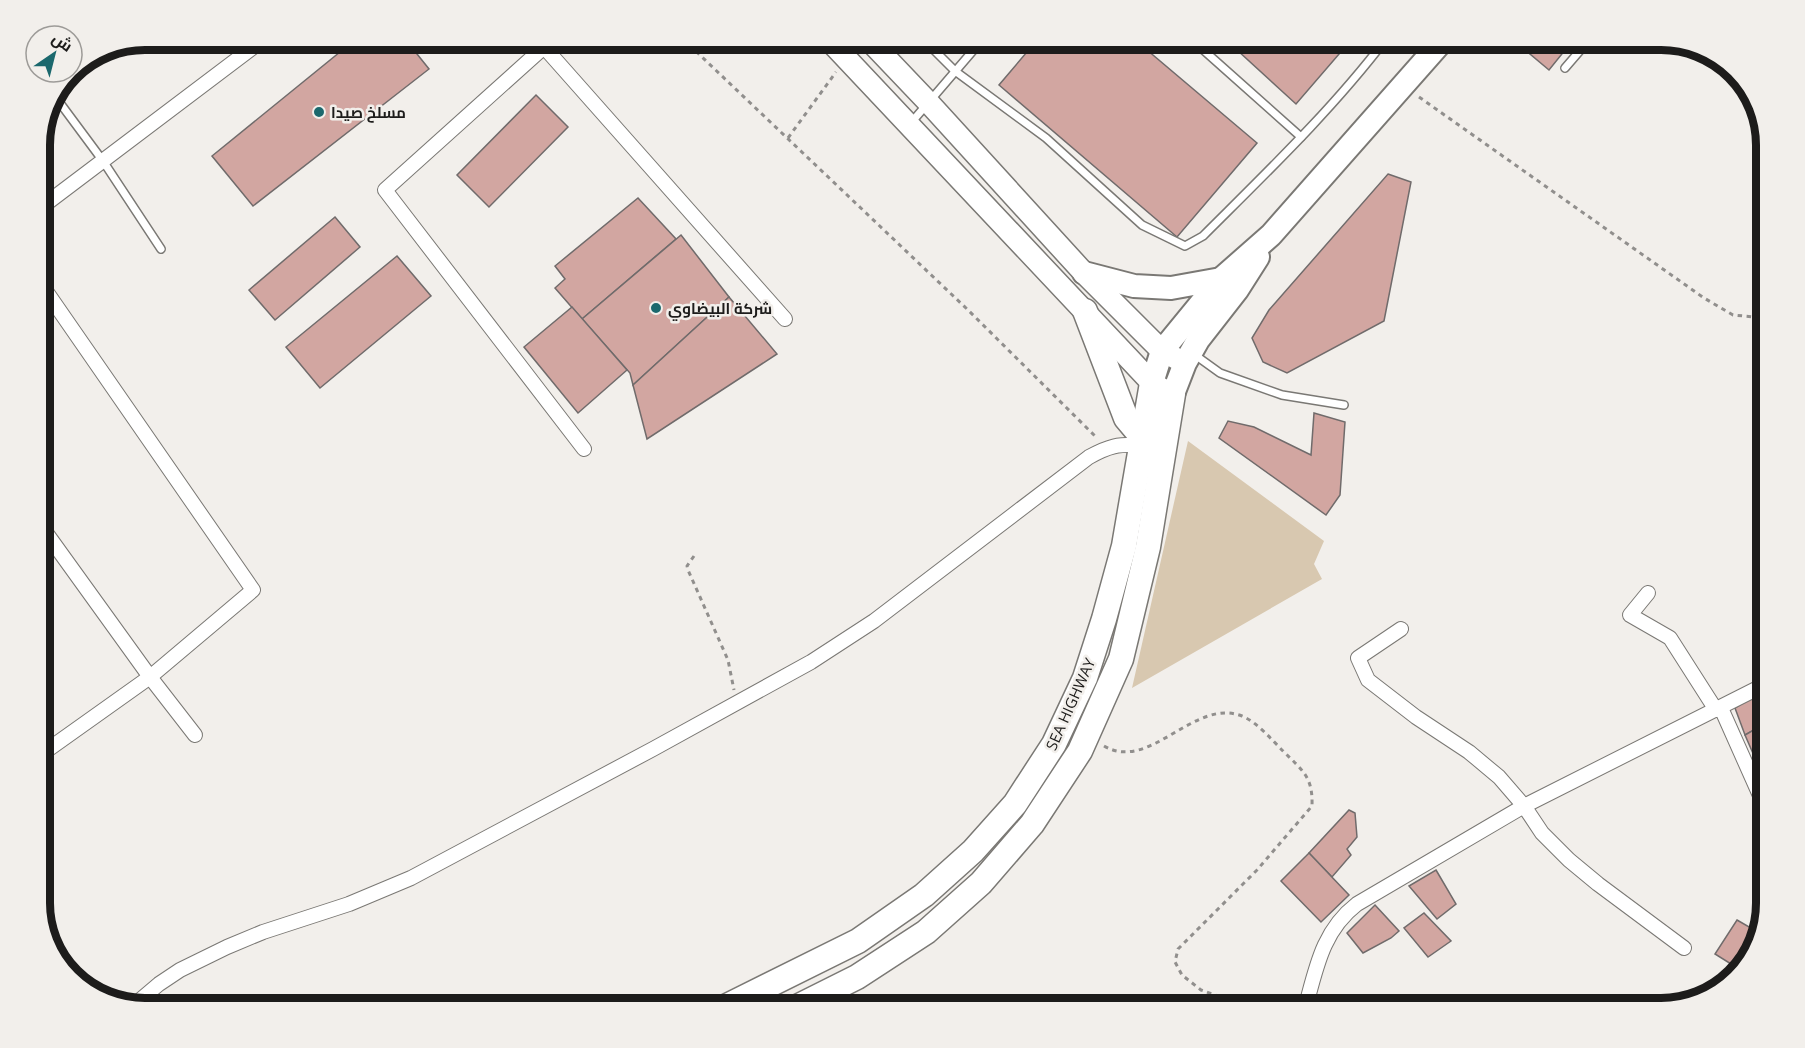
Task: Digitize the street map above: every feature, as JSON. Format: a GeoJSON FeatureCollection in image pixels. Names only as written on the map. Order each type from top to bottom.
{"type":"FeatureCollection","features":[{"type":"Feature","properties":{"kind":"highway"},"geometry":{"type":"LineString","coordinates":[[1162,389],[1162,351],[1221,279],[1271,235],[1434,50]]}},
{"type":"Feature","properties":{"kind":"highway","name":"SEA HIGHWAY"},"geometry":{"type":"LineString","coordinates":[[743,998],[858,941],[924,895],[973,851],[1015,804],[1054,744],[1085,678],[1124,546],[1141,441],[1162,389],[1188,358],[1198,340],[1237,290],[1271,235]]}},
{"type":"Feature","properties":{"kind":"highway"},"geometry":{"type":"LineString","coordinates":[[1084,273],[1134,286],[1171,288],[1221,279]]}},
{"type":"Feature","properties":{"kind":"highway"},"geometry":{"type":"LineString","coordinates":[[1085,311],[1126,418],[1141,441]]}},
{"type":"Feature","properties":{"kind":"highway","name":"SEA HIGHWAY"},"geometry":{"type":"LineString","coordinates":[[815,998],[857,977],[927,932],[981,883],[1032,824],[1080,751],[1121,659],[1148,548],[1162,389]]}},
{"type":"Feature","properties":{"kind":"main road"},"geometry":{"type":"LineString","coordinates":[[838,50],[1162,389]]}},
{"type":"Feature","properties":{"kind":"main road"},"geometry":{"type":"LineString","coordinates":[[878,50],[1084,273],[1162,351],[1188,358]]}},
{"type":"Feature","properties":{"kind":"street"},"geometry":{"type":"LineString","coordinates":[[50,200],[249,50]]}},
{"type":"Feature","properties":{"kind":"street"},"geometry":{"type":"LineString","coordinates":[[533,50],[385,190],[584,449]]}},
{"type":"Feature","properties":{"kind":"street"},"geometry":{"type":"LineString","coordinates":[[546,50],[785,319]]}},
{"type":"Feature","properties":{"kind":"street"},"geometry":{"type":"LineString","coordinates":[[50,297],[253,590],[150,678],[50,748]]}},
{"type":"Feature","properties":{"kind":"street"},"geometry":{"type":"LineString","coordinates":[[142,998],[159,984],[190,965],[263,932],[349,904],[411,878],[811,662],[874,621],[1089,457],[1106,447],[1141,441]]}},
{"type":"Feature","properties":{"kind":"street"},"geometry":{"type":"LineString","coordinates":[[50,538],[150,678],[195,735]]}},
{"type":"Feature","properties":{"kind":"street"},"geometry":{"type":"LineString","coordinates":[[1648,593],[1630,615],[1670,638],[1719,709],[1756,787]]}},
{"type":"Feature","properties":{"kind":"street"},"geometry":{"type":"LineString","coordinates":[[1401,629],[1358,658],[1368,680],[1416,717],[1469,752],[1499,777],[1524,806],[1542,833],[1569,860],[1684,948]]}},
{"type":"Feature","properties":{"kind":"street"},"geometry":{"type":"LineString","coordinates":[[1308,998],[1324,945],[1334,925],[1357,904],[1524,806],[1756,689]]}},
{"type":"Feature","properties":{"kind":"lane"},"geometry":{"type":"LineString","coordinates":[[935,50],[955,71],[1046,138],[1142,225],[1185,246],[1203,236],[1301,137],[1376,50]]}},
{"type":"Feature","properties":{"kind":"lane"},"geometry":{"type":"LineString","coordinates":[[908,125],[973,50]]}},
{"type":"Feature","properties":{"kind":"lane"},"geometry":{"type":"LineString","coordinates":[[1203,50],[1301,137]]}},
{"type":"Feature","properties":{"kind":"lane"},"geometry":{"type":"LineString","coordinates":[[1565,68],[1581,50]]}},
{"type":"Feature","properties":{"kind":"lane"},"geometry":{"type":"LineString","coordinates":[[59,102],[103,161],[161,249]]}},
{"type":"Feature","properties":{"kind":"lane"},"geometry":{"type":"LineString","coordinates":[[1188,358],[1220,373],[1282,395],[1344,405]]}},
{"type":"Feature","properties":{"kind":"path"},"geometry":{"type":"LineString","coordinates":[[695,50],[967,309],[1106,447]]}},
{"type":"Feature","properties":{"kind":"path"},"geometry":{"type":"LineString","coordinates":[[788,138],[846,59]]}},
{"type":"Feature","properties":{"kind":"path"},"geometry":{"type":"LineString","coordinates":[[1403,85],[1704,298],[1733,315],[1755,317]]}},
{"type":"Feature","properties":{"kind":"path"},"geometry":{"type":"LineString","coordinates":[[694,556],[687,566],[688,570],[728,660],[736,703]]}},
{"type":"Feature","properties":{"kind":"path"},"geometry":{"type":"LineString","coordinates":[[1087,735],[1108,748],[1124,753],[1141,749],[1215,714],[1229,713],[1243,716],[1267,735],[1308,778],[1312,793],[1312,806],[1257,870],[1178,949],[1175,962],[1182,975],[1201,990],[1223,998]]}},
{"type":"Feature","properties":{"kind":"shaded area"},"geometry":{"type":"Polygon","coordinates":[[[1188,441],[1324,541],[1314,564],[1322,579],[1132,688],[1188,441]]]}},
{"type":"Feature","properties":{"kind":"building","name":"مسلخ صيدا"},"geometry":{"type":"Polygon","coordinates":[[[342,50],[414,50],[429,69],[253,206],[212,156],[342,50]]]}},
{"type":"Feature","properties":{"kind":"building"},"geometry":{"type":"Polygon","coordinates":[[[1029,50],[1147,50],[1257,143],[1177,237],[999,85],[1029,50]]]}},
{"type":"Feature","properties":{"kind":"building"},"geometry":{"type":"Polygon","coordinates":[[[1237,50],[1343,50],[1296,104],[1237,50]]]}},
{"type":"Feature","properties":{"kind":"building"},"geometry":{"type":"Polygon","coordinates":[[[1525,50],[1565,50],[1549,70],[1525,50]]]}},
{"type":"Feature","properties":{"kind":"building"},"geometry":{"type":"Polygon","coordinates":[[[536,95],[568,127],[489,207],[457,175],[536,95]]]}},
{"type":"Feature","properties":{"kind":"building"},"geometry":{"type":"Polygon","coordinates":[[[1388,174],[1411,182],[1384,321],[1287,373],[1263,362],[1252,338],[1269,310],[1388,174]]]}},
{"type":"Feature","properties":{"kind":"building"},"geometry":{"type":"Polygon","coordinates":[[[638,198],[676,239],[582,319],[555,288],[565,279],[555,266],[638,198]]]}},
{"type":"Feature","properties":{"kind":"building"},"geometry":{"type":"Polygon","coordinates":[[[335,217],[360,247],[275,320],[249,290],[335,217]]]}},
{"type":"Feature","properties":{"kind":"building","name":"شركة البيضاوي"},"geometry":{"type":"Polygon","coordinates":[[[681,235],[729,297],[633,385],[630,373],[582,319],[681,235]]]}},
{"type":"Feature","properties":{"kind":"building"},"geometry":{"type":"Polygon","coordinates":[[[397,256],[431,296],[320,388],[286,347],[397,256]]]}},
{"type":"Feature","properties":{"kind":"building"},"geometry":{"type":"Polygon","coordinates":[[[729,297],[777,354],[647,439],[633,385],[729,297]]]}},
{"type":"Feature","properties":{"kind":"building"},"geometry":{"type":"Polygon","coordinates":[[[572,307],[627,370],[578,413],[524,347],[572,307]]]}},
{"type":"Feature","properties":{"kind":"building"},"geometry":{"type":"Polygon","coordinates":[[[1314,413],[1345,422],[1340,495],[1326,515],[1219,438],[1228,421],[1254,427],[1311,455],[1314,413]]]}},
{"type":"Feature","properties":{"kind":"building"},"geometry":{"type":"Polygon","coordinates":[[[1756,694],[1756,729],[1745,735],[1735,708],[1756,694]]]}},
{"type":"Feature","properties":{"kind":"building"},"geometry":{"type":"Polygon","coordinates":[[[1756,729],[1755,758],[1745,735],[1756,729]]]}},
{"type":"Feature","properties":{"kind":"building"},"geometry":{"type":"Polygon","coordinates":[[[1349,810],[1355,813],[1357,837],[1347,849],[1351,855],[1332,877],[1309,853],[1349,810]]]}},
{"type":"Feature","properties":{"kind":"building"},"geometry":{"type":"Polygon","coordinates":[[[1309,853],[1349,895],[1321,922],[1281,881],[1309,853]]]}},
{"type":"Feature","properties":{"kind":"building"},"geometry":{"type":"Polygon","coordinates":[[[1436,870],[1456,904],[1437,919],[1409,886],[1436,870]]]}},
{"type":"Feature","properties":{"kind":"building"},"geometry":{"type":"Polygon","coordinates":[[[1375,905],[1399,931],[1391,938],[1363,953],[1347,933],[1375,905]]]}},
{"type":"Feature","properties":{"kind":"building"},"geometry":{"type":"Polygon","coordinates":[[[1424,913],[1451,941],[1428,957],[1404,928],[1424,913]]]}},
{"type":"Feature","properties":{"kind":"building"},"geometry":{"type":"Polygon","coordinates":[[[1737,920],[1752,928],[1743,951],[1733,965],[1715,954],[1737,920]]]}},
{"type":"Feature","properties":{"kind":"place","name":"مسلخ صيدا"},"geometry":{"type":"Point","coordinates":[319,112]}},
{"type":"Feature","properties":{"kind":"place","name":"شركة البيضاوي"},"geometry":{"type":"Point","coordinates":[656,308]}}]}
